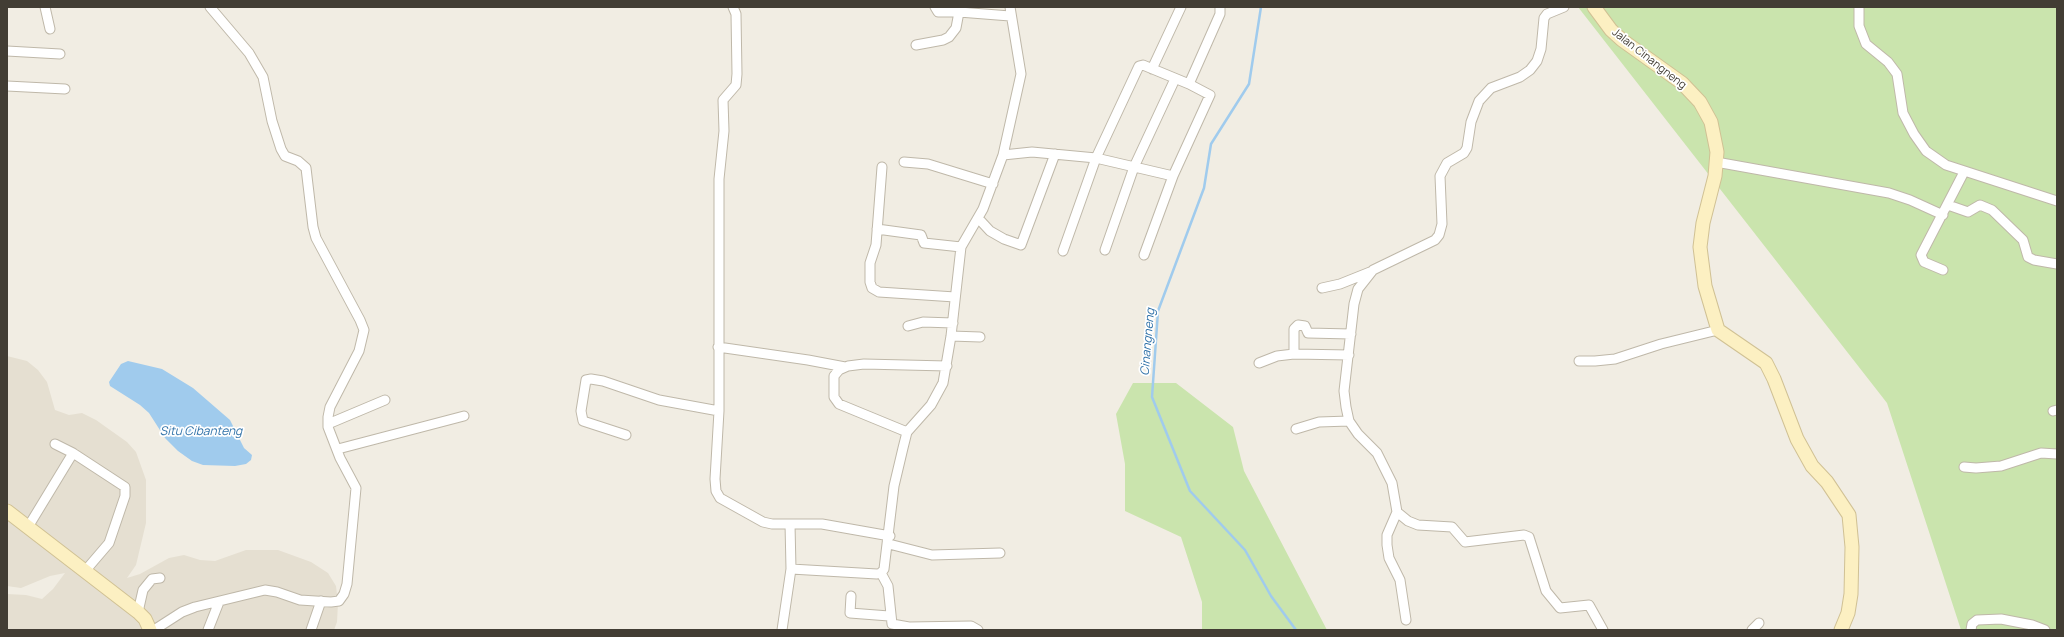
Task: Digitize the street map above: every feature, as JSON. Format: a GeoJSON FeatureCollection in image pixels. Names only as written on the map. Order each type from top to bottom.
{"type":"FeatureCollection","features":[{"type":"Feature","properties":{"kind":"street"},"geometry":{"type":"LineString","coordinates":[[45,7],[50,29]]}},
{"type":"Feature","properties":{"kind":"street"},"geometry":{"type":"LineString","coordinates":[[154,630],[182,612],[265,590],[277,592],[300,600],[339,600],[344,594],[347,584],[356,488],[328,424],[330,407],[359,351],[364,330],[360,320],[318,245],[313,227],[306,168],[298,161],[285,156],[280,149],[272,121],[263,77],[249,53],[210,7]]}},
{"type":"Feature","properties":{"kind":"street"},"geometry":{"type":"LineString","coordinates":[[733,7],[736,14],[737,74],[736,85],[723,100],[724,131],[719,179],[719,411],[715,479],[717,495],[763,522],[822,524],[889,540],[932,555],[1000,552]]}},
{"type":"Feature","properties":{"kind":"street"},"geometry":{"type":"LineString","coordinates":[[881,573],[886,563],[894,486],[907,432],[940,392],[947,366],[961,247],[978,218],[993,184],[1003,154],[1021,74],[1010,12],[939,12],[935,7]]}},
{"type":"Feature","properties":{"kind":"street"},"geometry":{"type":"LineString","coordinates":[[1152,69],[1180,7]]}},
{"type":"Feature","properties":{"kind":"street"},"geometry":{"type":"LineString","coordinates":[[1189,84],[1220,14],[1220,7]]}},
{"type":"Feature","properties":{"kind":"street"},"geometry":{"type":"LineString","coordinates":[[1322,288],[1334,286],[1373,270],[1435,240],[1439,235],[1442,224],[1439,190],[1440,176],[1447,163],[1464,153],[1467,148],[1471,122],[1479,101],[1491,88],[1520,77],[1530,70],[1537,61],[1541,49],[1544,18],[1547,14],[1564,7]]}},
{"type":"Feature","properties":{"kind":"street","name":"Jalan Cinangneng"},"geometry":{"type":"LineString","coordinates":[[1594,7],[1610,30],[1645,58],[1682,83],[1700,102],[1711,122],[1715,138],[1715,176],[1703,223],[1700,247],[1705,286],[1718,330]]}},
{"type":"Feature","properties":{"kind":"street"},"geometry":{"type":"LineString","coordinates":[[1859,7],[1860,26],[1866,44],[1888,62],[1897,74],[1903,113],[1914,134],[1926,151],[1946,165],[1964,172],[2057,201]]}},
{"type":"Feature","properties":{"kind":"street"},"geometry":{"type":"LineString","coordinates":[[916,45],[943,40],[950,37],[956,28],[959,12]]}},
{"type":"Feature","properties":{"kind":"street"},"geometry":{"type":"LineString","coordinates":[[7,51],[60,54]]}},
{"type":"Feature","properties":{"kind":"street"},"geometry":{"type":"LineString","coordinates":[[1063,251],[1096,158],[1136,71],[1139,66],[1143,65],[1189,84],[1210,95],[1173,176],[1144,255]]}},
{"type":"Feature","properties":{"kind":"street"},"geometry":{"type":"LineString","coordinates":[[1105,250],[1134,167],[1175,79]]}},
{"type":"Feature","properties":{"kind":"street"},"geometry":{"type":"LineString","coordinates":[[7,86],[65,89]]}},
{"type":"Feature","properties":{"kind":"street"},"geometry":{"type":"LineString","coordinates":[[1003,154],[1032,152],[1096,158],[1173,176]]}},
{"type":"Feature","properties":{"kind":"street"},"geometry":{"type":"LineString","coordinates":[[978,218],[990,231],[1004,239],[1021,245],[1056,154]]}},
{"type":"Feature","properties":{"kind":"street"},"geometry":{"type":"LineString","coordinates":[[904,162],[928,164],[993,184]]}},
{"type":"Feature","properties":{"kind":"street"},"geometry":{"type":"LineString","coordinates":[[1716,162],[1889,193],[1910,200],[1943,215]]}},
{"type":"Feature","properties":{"kind":"street"},"geometry":{"type":"LineString","coordinates":[[882,167],[876,245],[870,263],[870,285],[874,291],[955,297]]}},
{"type":"Feature","properties":{"kind":"street"},"geometry":{"type":"LineString","coordinates":[[1943,270],[1924,262],[1921,258],[1964,172]]}},
{"type":"Feature","properties":{"kind":"street"},"geometry":{"type":"LineString","coordinates":[[1948,205],[1968,212],[1980,205],[1992,210],[2023,240],[2028,256],[2034,260],[2057,264]]}},
{"type":"Feature","properties":{"kind":"street"},"geometry":{"type":"LineString","coordinates":[[877,229],[921,235],[924,243],[961,247]]}},
{"type":"Feature","properties":{"kind":"street"},"geometry":{"type":"LineString","coordinates":[[1373,270],[1358,289],[1354,304],[1344,391],[1349,421],[1358,434],[1377,453],[1392,483],[1397,512],[1388,535],[1387,544],[1389,558],[1400,580],[1406,620]]}},
{"type":"Feature","properties":{"kind":"street"},"geometry":{"type":"LineString","coordinates":[[908,326],[922,322],[952,323]]}},
{"type":"Feature","properties":{"kind":"street"},"geometry":{"type":"LineString","coordinates":[[1294,354],[1294,328],[1298,325],[1305,326],[1308,333],[1351,334]]}},
{"type":"Feature","properties":{"kind":"street"},"geometry":{"type":"LineString","coordinates":[[1579,361],[1615,359],[1661,344],[1718,330],[1766,363],[1774,379],[1797,439],[1812,466],[1827,482],[1849,515],[1852,542],[1851,594],[1848,613],[1841,630]]}},
{"type":"Feature","properties":{"kind":"street"},"geometry":{"type":"LineString","coordinates":[[951,336],[980,337]]}},
{"type":"Feature","properties":{"kind":"street"},"geometry":{"type":"LineString","coordinates":[[718,347],[845,367],[874,364],[947,366]]}},
{"type":"Feature","properties":{"kind":"street"},"geometry":{"type":"LineString","coordinates":[[1260,363],[1277,356],[1294,354],[1349,355]]}},
{"type":"Feature","properties":{"kind":"street"},"geometry":{"type":"LineString","coordinates":[[845,367],[839,370],[834,376],[834,396],[839,404],[907,432]]}},
{"type":"Feature","properties":{"kind":"street"},"geometry":{"type":"LineString","coordinates":[[626,435],[582,421],[581,411],[586,380],[591,379],[602,381],[659,400],[719,411]]}},
{"type":"Feature","properties":{"kind":"street"},"geometry":{"type":"LineString","coordinates":[[328,424],[385,400]]}},
{"type":"Feature","properties":{"kind":"street"},"geometry":{"type":"LineString","coordinates":[[338,449],[464,416]]}},
{"type":"Feature","properties":{"kind":"street"},"geometry":{"type":"LineString","coordinates":[[1296,429],[1319,422],[1349,421]]}},
{"type":"Feature","properties":{"kind":"street"},"geometry":{"type":"LineString","coordinates":[[55,444],[72,453],[126,489],[109,543],[84,570]]}},
{"type":"Feature","properties":{"kind":"street"},"geometry":{"type":"LineString","coordinates":[[28,527],[72,453]]}},
{"type":"Feature","properties":{"kind":"street"},"geometry":{"type":"LineString","coordinates":[[1964,467],[1976,468],[2001,466],[2041,453],[2057,454]]}},
{"type":"Feature","properties":{"kind":"street"},"geometry":{"type":"LineString","coordinates":[[1397,512],[1408,521],[1418,525],[1452,527],[1465,542],[1524,535],[1529,537],[1546,591],[1560,608],[1589,605],[1603,630]]}},
{"type":"Feature","properties":{"kind":"street"},"geometry":{"type":"LineString","coordinates":[[8,513],[138,612],[145,619],[150,630]]}},
{"type":"Feature","properties":{"kind":"street"},"geometry":{"type":"LineString","coordinates":[[782,630],[791,569],[790,524]]}},
{"type":"Feature","properties":{"kind":"street"},"geometry":{"type":"LineString","coordinates":[[791,569],[881,573]]}},
{"type":"Feature","properties":{"kind":"street"},"geometry":{"type":"LineString","coordinates":[[881,573],[888,586],[891,623]]}},
{"type":"Feature","properties":{"kind":"street"},"geometry":{"type":"LineString","coordinates":[[138,612],[143,590],[152,580],[160,578]]}},
{"type":"Feature","properties":{"kind":"street"},"geometry":{"type":"LineString","coordinates":[[851,596],[850,613],[909,627],[971,626],[978,630]]}},
{"type":"Feature","properties":{"kind":"street"},"geometry":{"type":"LineString","coordinates":[[311,630],[321,601]]}},
{"type":"Feature","properties":{"kind":"street"},"geometry":{"type":"LineString","coordinates":[[208,630],[219,602]]}},
{"type":"Feature","properties":{"kind":"street"},"geometry":{"type":"LineString","coordinates":[[1971,630],[1974,621],[2001,619],[2032,625],[2045,630]]}},
{"type":"Feature","properties":{"kind":"shaded area"},"geometry":{"type":"Polygon","coordinates":[[[7,356],[27,361],[38,370],[47,382],[55,410],[69,415],[82,413],[96,420],[127,442],[136,452],[146,480],[146,523],[136,565],[127,578],[140,574],[169,558],[184,555],[200,560],[215,561],[246,550],[278,550],[311,562],[328,573],[336,586],[338,603],[337,622],[334,630],[7,630],[7,594],[26,595],[42,599],[53,589],[65,573],[50,576],[21,588],[7,586],[7,356]]]}},
{"type":"Feature","properties":{"kind":"green space"},"geometry":{"type":"Polygon","coordinates":[[[1578,7],[2057,7],[2057,630],[1961,630],[1887,403],[1578,7]]]}},
{"type":"Feature","properties":{"kind":"green space"},"geometry":{"type":"Polygon","coordinates":[[[1133,383],[1176,383],[1233,427],[1244,471],[1327,630],[1202,630],[1202,602],[1181,537],[1125,511],[1125,464],[1116,414],[1133,383]]]}},
{"type":"Feature","properties":{"kind":"water","name":"Situ Cibanteng"},"geometry":{"type":"Polygon","coordinates":[[[128,361],[162,369],[193,388],[230,420],[244,448],[252,455],[251,460],[246,464],[235,466],[203,465],[192,461],[178,451],[165,438],[149,413],[140,405],[110,386],[109,382],[121,364],[128,361]]]}},
{"type":"Feature","properties":{"kind":"waterway","name":"Cinangneng"},"geometry":{"type":"LineString","coordinates":[[1261,7],[1249,84],[1211,144],[1204,188],[1158,311],[1152,397],[1190,491],[1245,550],[1271,596],[1296,630]]}}]}
